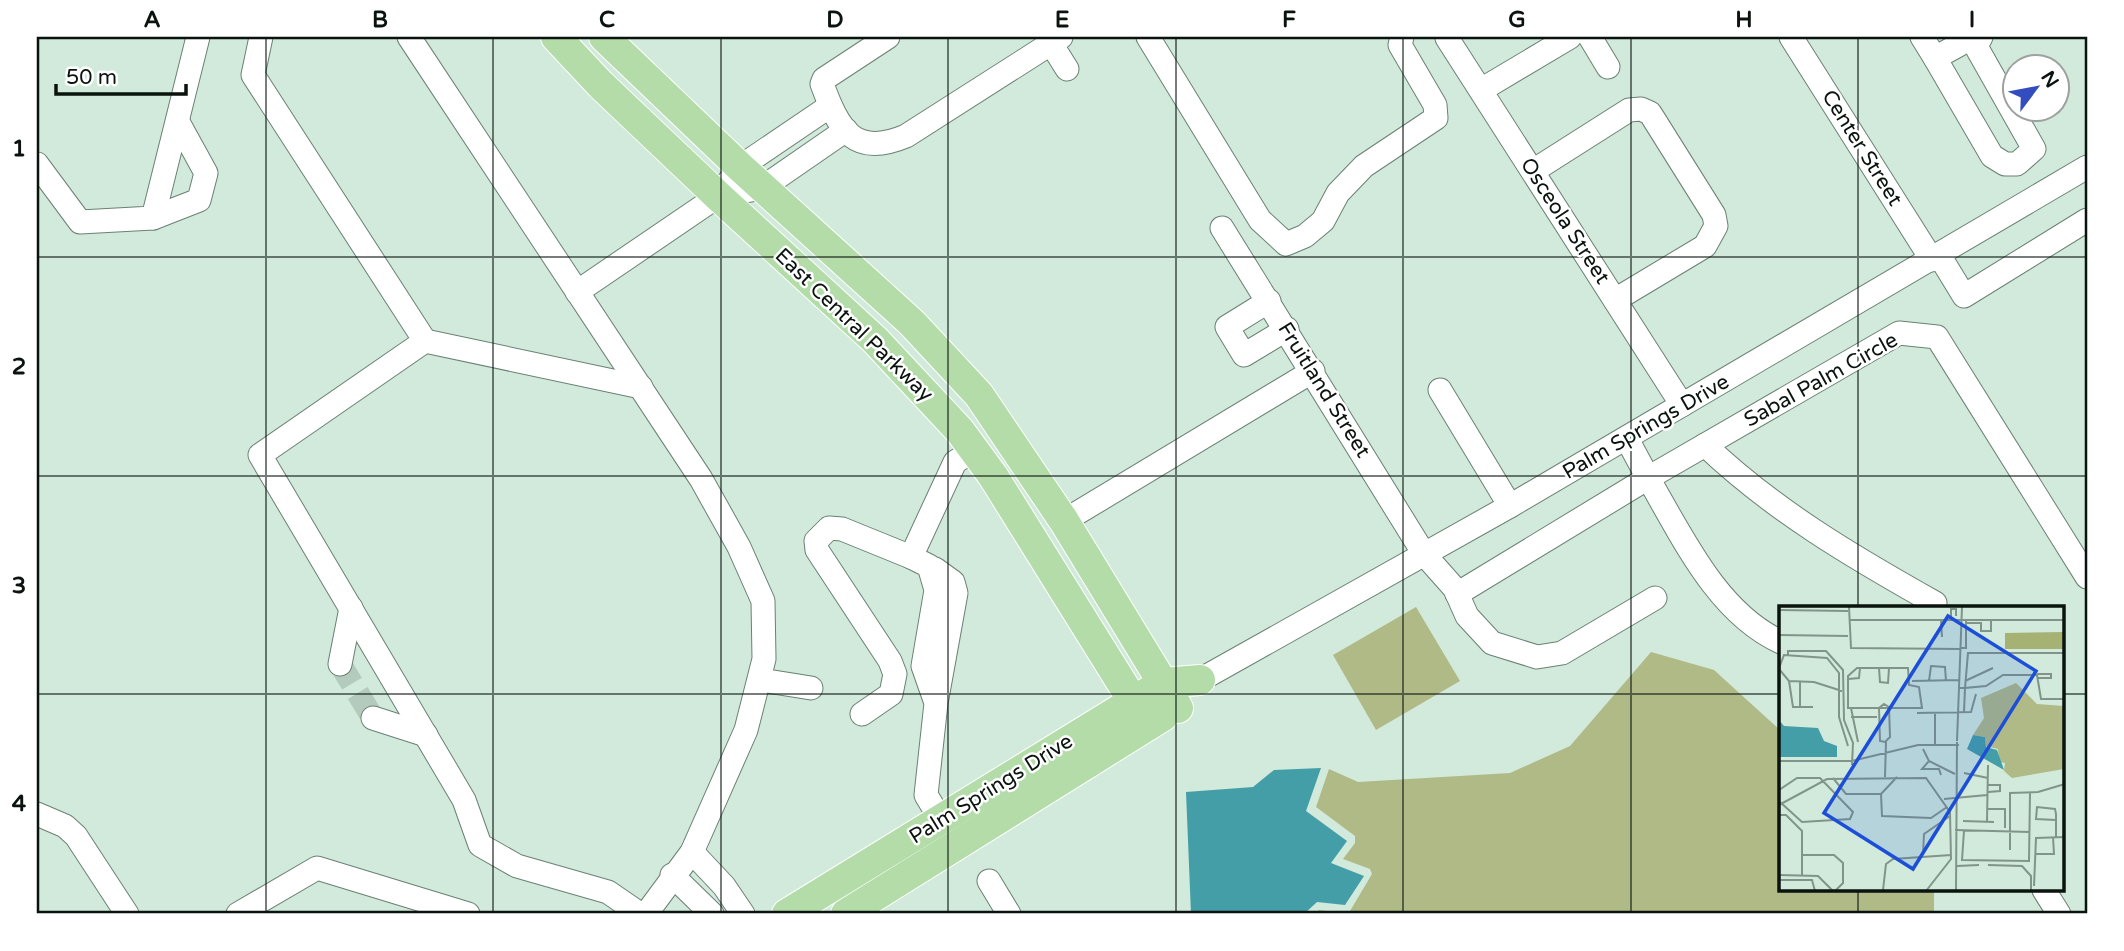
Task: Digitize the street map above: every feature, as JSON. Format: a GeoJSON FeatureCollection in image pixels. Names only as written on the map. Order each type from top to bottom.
{"type":"FeatureCollection","features":[{"type":"Feature","properties":{"kind":"main road","name":"East Central Parkway"},"geometry":{"type":"LineString","coordinates":[[556,37],[601,85],[718,196],[876,340],[974,450],[1140,713]]}},
{"type":"Feature","properties":{"kind":"main road","name":"East Central Parkway"},"geometry":{"type":"LineString","coordinates":[[604,37],[762,188],[912,323],[979,395],[1064,521],[1170,695]]}},
{"type":"Feature","properties":{"kind":"main road","name":"Palm Springs Drive"},"geometry":{"type":"LineString","coordinates":[[787,914],[941,820],[1200,680]]}},
{"type":"Feature","properties":{"kind":"main road","name":"Palm Springs Drive"},"geometry":{"type":"LineString","coordinates":[[846,914],[1140,713]]}},
{"type":"Feature","properties":{"kind":"street"},"geometry":{"type":"LineString","coordinates":[[153,218],[198,37]]}},
{"type":"Feature","properties":{"kind":"street"},"geometry":{"type":"LineString","coordinates":[[261,37],[253,75],[425,341],[641,387]]}},
{"type":"Feature","properties":{"kind":"street"},"geometry":{"type":"LineString","coordinates":[[409,37],[641,387],[733,536],[763,601],[764,659],[761,680],[746,730],[692,852],[672,875],[646,914]]}},
{"type":"Feature","properties":{"kind":"street"},"geometry":{"type":"LineString","coordinates":[[888,37],[824,79],[822,84],[830,106],[846,130],[863,144],[883,146],[906,136],[1053,39],[1067,69]]}},
{"type":"Feature","properties":{"kind":"street"},"geometry":{"type":"LineString","coordinates":[[1148,37],[1260,220],[1286,244],[1305,236],[1323,221],[1338,193],[1363,166],[1436,118],[1435,105],[1400,46],[1402,37]]}},
{"type":"Feature","properties":{"kind":"street"},"geometry":{"type":"LineString","coordinates":[[1481,90],[1570,37]]}},
{"type":"Feature","properties":{"kind":"street"},"geometry":{"type":"LineString","coordinates":[[1590,37],[1608,67]]}},
{"type":"Feature","properties":{"kind":"street","name":"Center Street"},"geometry":{"type":"LineString","coordinates":[[1791,37],[1936,258],[1964,296],[2087,220]]}},
{"type":"Feature","properties":{"kind":"street"},"geometry":{"type":"LineString","coordinates":[[1922,37],[1992,156],[1996,161],[2017,164],[2038,197]]}},
{"type":"Feature","properties":{"kind":"street"},"geometry":{"type":"LineString","coordinates":[[1936,58],[1973,37]]}},
{"type":"Feature","properties":{"kind":"street"},"geometry":{"type":"LineString","coordinates":[[1981,37],[1977,44],[1978,50],[2034,149],[2017,164]]}},
{"type":"Feature","properties":{"kind":"street","name":"Osceola Street"},"geometry":{"type":"LineString","coordinates":[[1447,38],[1682,405]]}},
{"type":"Feature","properties":{"kind":"street"},"geometry":{"type":"LineString","coordinates":[[576,292],[718,196],[740,167],[830,106]]}},
{"type":"Feature","properties":{"kind":"street"},"geometry":{"type":"LineString","coordinates":[[1533,171],[1629,110],[1641,109],[1650,113],[1714,215],[1716,226],[1705,246],[1615,300]]}},
{"type":"Feature","properties":{"kind":"street"},"geometry":{"type":"LineString","coordinates":[[37,164],[80,222],[153,218],[199,200],[206,173],[178,122]]}},
{"type":"Feature","properties":{"kind":"street"},"geometry":{"type":"LineString","coordinates":[[718,196],[762,188],[846,130]]}},
{"type":"Feature","properties":{"kind":"street","name":"Palm Springs Drive"},"geometry":{"type":"LineString","coordinates":[[1200,680],[1627,439],[2087,167]]}},
{"type":"Feature","properties":{"kind":"street","name":"Fruitland Street"},"geometry":{"type":"LineString","coordinates":[[1222,228],[1424,554],[1457,594],[1467,616],[1492,643],[1537,657],[1562,653],[1655,598]]}},
{"type":"Feature","properties":{"kind":"street"},"geometry":{"type":"LineString","coordinates":[[1269,301],[1227,327],[1244,355],[1287,329]]}},
{"type":"Feature","properties":{"kind":"street","name":"Sabal Palm Circle"},"geometry":{"type":"LineString","coordinates":[[1457,594],[1648,478],[1899,333],[1937,337],[2087,577]]}},
{"type":"Feature","properties":{"kind":"street"},"geometry":{"type":"LineString","coordinates":[[425,341],[260,455],[464,800],[480,845],[517,866],[608,892],[639,914]]}},
{"type":"Feature","properties":{"kind":"street"},"geometry":{"type":"LineString","coordinates":[[1064,521],[1313,371]]}},
{"type":"Feature","properties":{"kind":"street"},"geometry":{"type":"LineString","coordinates":[[1440,390],[1510,506]]}},
{"type":"Feature","properties":{"kind":"street"},"geometry":{"type":"LineString","coordinates":[[1627,439],[1707,580],[1763,634],[1779,641]]}},
{"type":"Feature","properties":{"kind":"street"},"geometry":{"type":"LineString","coordinates":[[1705,445],[1758,494],[1861,562],[1935,603]]}},
{"type":"Feature","properties":{"kind":"street"},"geometry":{"type":"LineString","coordinates":[[941,820],[926,795],[932,688],[923,666],[936,590],[930,567],[955,462],[974,450]]}},
{"type":"Feature","properties":{"kind":"street"},"geometry":{"type":"LineString","coordinates":[[862,714],[891,694],[895,674],[890,661],[817,550],[816,541],[829,528],[842,529],[930,567]]}},
{"type":"Feature","properties":{"kind":"street"},"geometry":{"type":"LineString","coordinates":[[340,664],[351,608]]}},
{"type":"Feature","properties":{"kind":"street"},"geometry":{"type":"LineString","coordinates":[[761,680],[811,688]]}},
{"type":"Feature","properties":{"kind":"street"},"geometry":{"type":"LineString","coordinates":[[373,718],[426,735]]}},
{"type":"Feature","properties":{"kind":"street"},"geometry":{"type":"LineString","coordinates":[[37,814],[65,826],[76,836],[127,914]]}},
{"type":"Feature","properties":{"kind":"street"},"geometry":{"type":"LineString","coordinates":[[692,852],[724,886],[743,914]]}},
{"type":"Feature","properties":{"kind":"street"},"geometry":{"type":"LineString","coordinates":[[238,914],[317,868],[468,914]]}},
{"type":"Feature","properties":{"kind":"street"},"geometry":{"type":"LineString","coordinates":[[672,875],[712,914]]}},
{"type":"Feature","properties":{"kind":"street"},"geometry":{"type":"LineString","coordinates":[[989,881],[1009,914]]}},
{"type":"Feature","properties":{"kind":"street"},"geometry":{"type":"LineString","coordinates":[[2045,892],[2059,914]]}},
{"type":"Feature","properties":{"kind":"green space"},"geometry":{"type":"Polygon","coordinates":[[[1416,607],[1460,681],[1376,730],[1333,655],[1416,607]]]}},
{"type":"Feature","properties":{"kind":"green space"},"geometry":{"type":"Polygon","coordinates":[[[1651,652],[1714,670],[1779,729],[1779,892],[1934,892],[1934,914],[1315,914],[1319,910],[1342,913],[1350,911],[1372,874],[1370,869],[1343,859],[1355,843],[1355,836],[1316,807],[1329,769],[1358,782],[1510,773],[1570,746],[1651,652]]]}},
{"type":"Feature","properties":{"kind":"water"},"geometry":{"type":"Polygon","coordinates":[[[1321,768],[1306,811],[1347,841],[1331,863],[1364,876],[1345,905],[1317,902],[1304,914],[1191,914],[1186,792],[1253,787],[1274,770],[1321,768]]]}},
{"type":"Feature","properties":{"kind":"tunnel"},"geometry":{"type":"LineString","coordinates":[[340,664],[373,718]]}}]}
